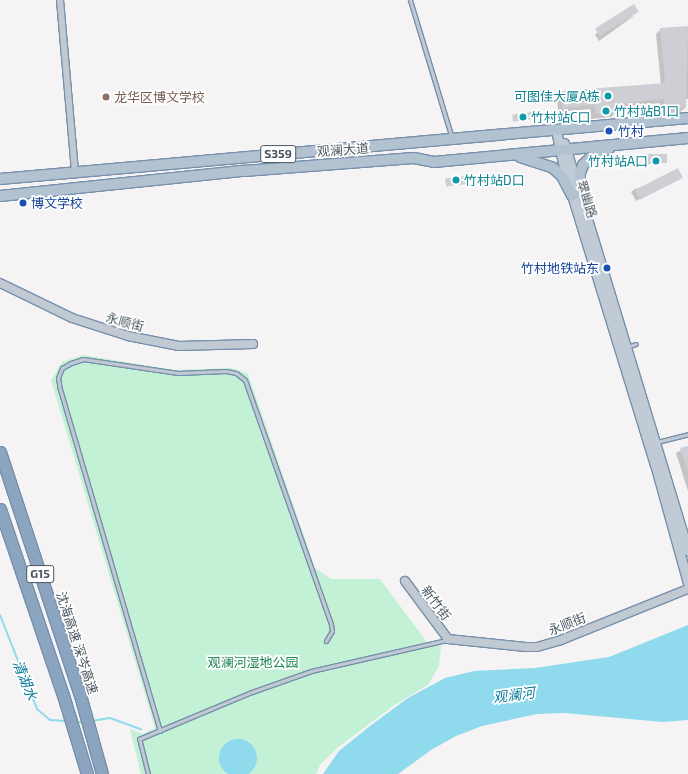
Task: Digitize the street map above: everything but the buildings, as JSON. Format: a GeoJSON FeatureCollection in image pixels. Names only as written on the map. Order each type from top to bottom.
{"type":"FeatureCollection","features":[{"type":"Feature","properties":{"kind":"highway","name":"沈海高速 深岑高速"},"geometry":{"type":"LineString","coordinates":[[0,452],[80,695],[102,774]]}},
{"type":"Feature","properties":{"kind":"highway","name":"G15"},"geometry":{"type":"LineString","coordinates":[[0,509],[63,695],[87,774]]}},
{"type":"Feature","properties":{"kind":"main road","name":"观澜大道"},"geometry":{"type":"LineString","coordinates":[[0,180],[688,118]]}},
{"type":"Feature","properties":{"kind":"main road","name":"翠幽路"},"geometry":{"type":"LineString","coordinates":[[556,130],[623,348],[688,583]]}},
{"type":"Feature","properties":{"kind":"main road","name":"观澜大道"},"geometry":{"type":"LineString","coordinates":[[0,196],[281,168],[414,158],[434,162],[688,138]]}},
{"type":"Feature","properties":{"kind":"main road"},"geometry":{"type":"LineString","coordinates":[[576,195],[580,173],[586,161],[602,151],[625,143]]}},
{"type":"Feature","properties":{"kind":"main road"},"geometry":{"type":"LineString","coordinates":[[504,155],[529,158],[549,166],[562,176],[576,195]]}},
{"type":"Feature","properties":{"kind":"main road","name":"翠幽路"},"geometry":{"type":"LineString","coordinates":[[623,348],[657,442],[688,551]]}},
{"type":"Feature","properties":{"kind":"street"},"geometry":{"type":"LineString","coordinates":[[60,0],[75,173]]}},
{"type":"Feature","properties":{"kind":"street","name":"永顺街"},"geometry":{"type":"LineString","coordinates":[[0,283],[72,318],[128,336],[179,346],[253,344]]}},
{"type":"Feature","properties":{"kind":"street","name":"新竹街"},"geometry":{"type":"LineString","coordinates":[[405,581],[448,639]]}},
{"type":"Feature","properties":{"kind":"street","name":"永顺街"},"geometry":{"type":"LineString","coordinates":[[448,639],[537,647],[688,589]]}},
{"type":"Feature","properties":{"kind":"lane"},"geometry":{"type":"LineString","coordinates":[[410,0],[452,140]]}},
{"type":"Feature","properties":{"kind":"lane"},"geometry":{"type":"LineString","coordinates":[[623,348],[636,344]]}},
{"type":"Feature","properties":{"kind":"lane"},"geometry":{"type":"LineString","coordinates":[[160,731],[60,390],[58,378],[62,368],[71,363],[83,359],[178,373],[226,371],[236,373],[245,380],[331,624],[332,631],[326,641]]}},
{"type":"Feature","properties":{"kind":"lane"},"geometry":{"type":"LineString","coordinates":[[657,442],[688,434]]}},
{"type":"Feature","properties":{"kind":"lane"},"geometry":{"type":"LineString","coordinates":[[148,774],[139,740],[249,693],[311,671],[448,639]]}},
{"type":"Feature","properties":{"kind":"green space","name":"观澜河湿地公园"},"geometry":{"type":"Polygon","coordinates":[[[83,355],[174,370],[232,368],[248,374],[315,568],[331,579],[380,579],[429,645],[437,644],[441,647],[439,666],[428,685],[396,704],[337,748],[320,765],[316,774],[141,774],[130,729],[143,734],[155,728],[51,380],[62,362],[83,355]]]}},
{"type":"Feature","properties":{"kind":"water","name":"观澜河"},"geometry":{"type":"Polygon","coordinates":[[[688,625],[688,720],[662,722],[565,713],[537,714],[482,726],[456,736],[431,750],[398,774],[323,774],[339,751],[370,726],[408,698],[445,678],[474,671],[535,668],[609,657],[688,625]]]}},
{"type":"Feature","properties":{"kind":"water"},"geometry":{"type":"Polygon","coordinates":[[[234,739],[242,739],[252,744],[256,751],[256,765],[252,772],[242,777],[234,777],[224,772],[222,769],[219,762],[219,754],[224,744],[227,742],[234,739]]]}},
{"type":"Feature","properties":{"kind":"waterway","name":"清湖水"},"geometry":{"type":"LineString","coordinates":[[0,615],[37,709],[50,720],[66,721]]}},
{"type":"Feature","properties":{"kind":"waterway","name":"清湖水"},"geometry":{"type":"LineString","coordinates":[[91,721],[110,718],[141,729]]}},
{"type":"Feature","properties":{"kind":"waterway","name":"清湖水"},"geometry":{"type":"LineString","coordinates":[[75,722],[84,722]]}},
{"type":"Feature","properties":{"kind":"place","name":"可图佳大厦A栋"},"geometry":{"type":"Point","coordinates":[608,96]}},
{"type":"Feature","properties":{"kind":"place","name":"龙华区博文学校"},"geometry":{"type":"Point","coordinates":[106,97]}},
{"type":"Feature","properties":{"kind":"place","name":"竹村站B1口"},"geometry":{"type":"Point","coordinates":[606,111]}},
{"type":"Feature","properties":{"kind":"place","name":"竹村站C口"},"geometry":{"type":"Point","coordinates":[523,117]}},
{"type":"Feature","properties":{"kind":"place","name":"竹村"},"geometry":{"type":"Point","coordinates":[609,131]}},
{"type":"Feature","properties":{"kind":"place","name":"竹村站A口"},"geometry":{"type":"Point","coordinates":[656,161]}},
{"type":"Feature","properties":{"kind":"place","name":"竹村站D口"},"geometry":{"type":"Point","coordinates":[456,180]}},
{"type":"Feature","properties":{"kind":"place","name":"博文学校"},"geometry":{"type":"Point","coordinates":[23,203]}},
{"type":"Feature","properties":{"kind":"place","name":"竹村地铁站东"},"geometry":{"type":"Point","coordinates":[607,268]}}]}
